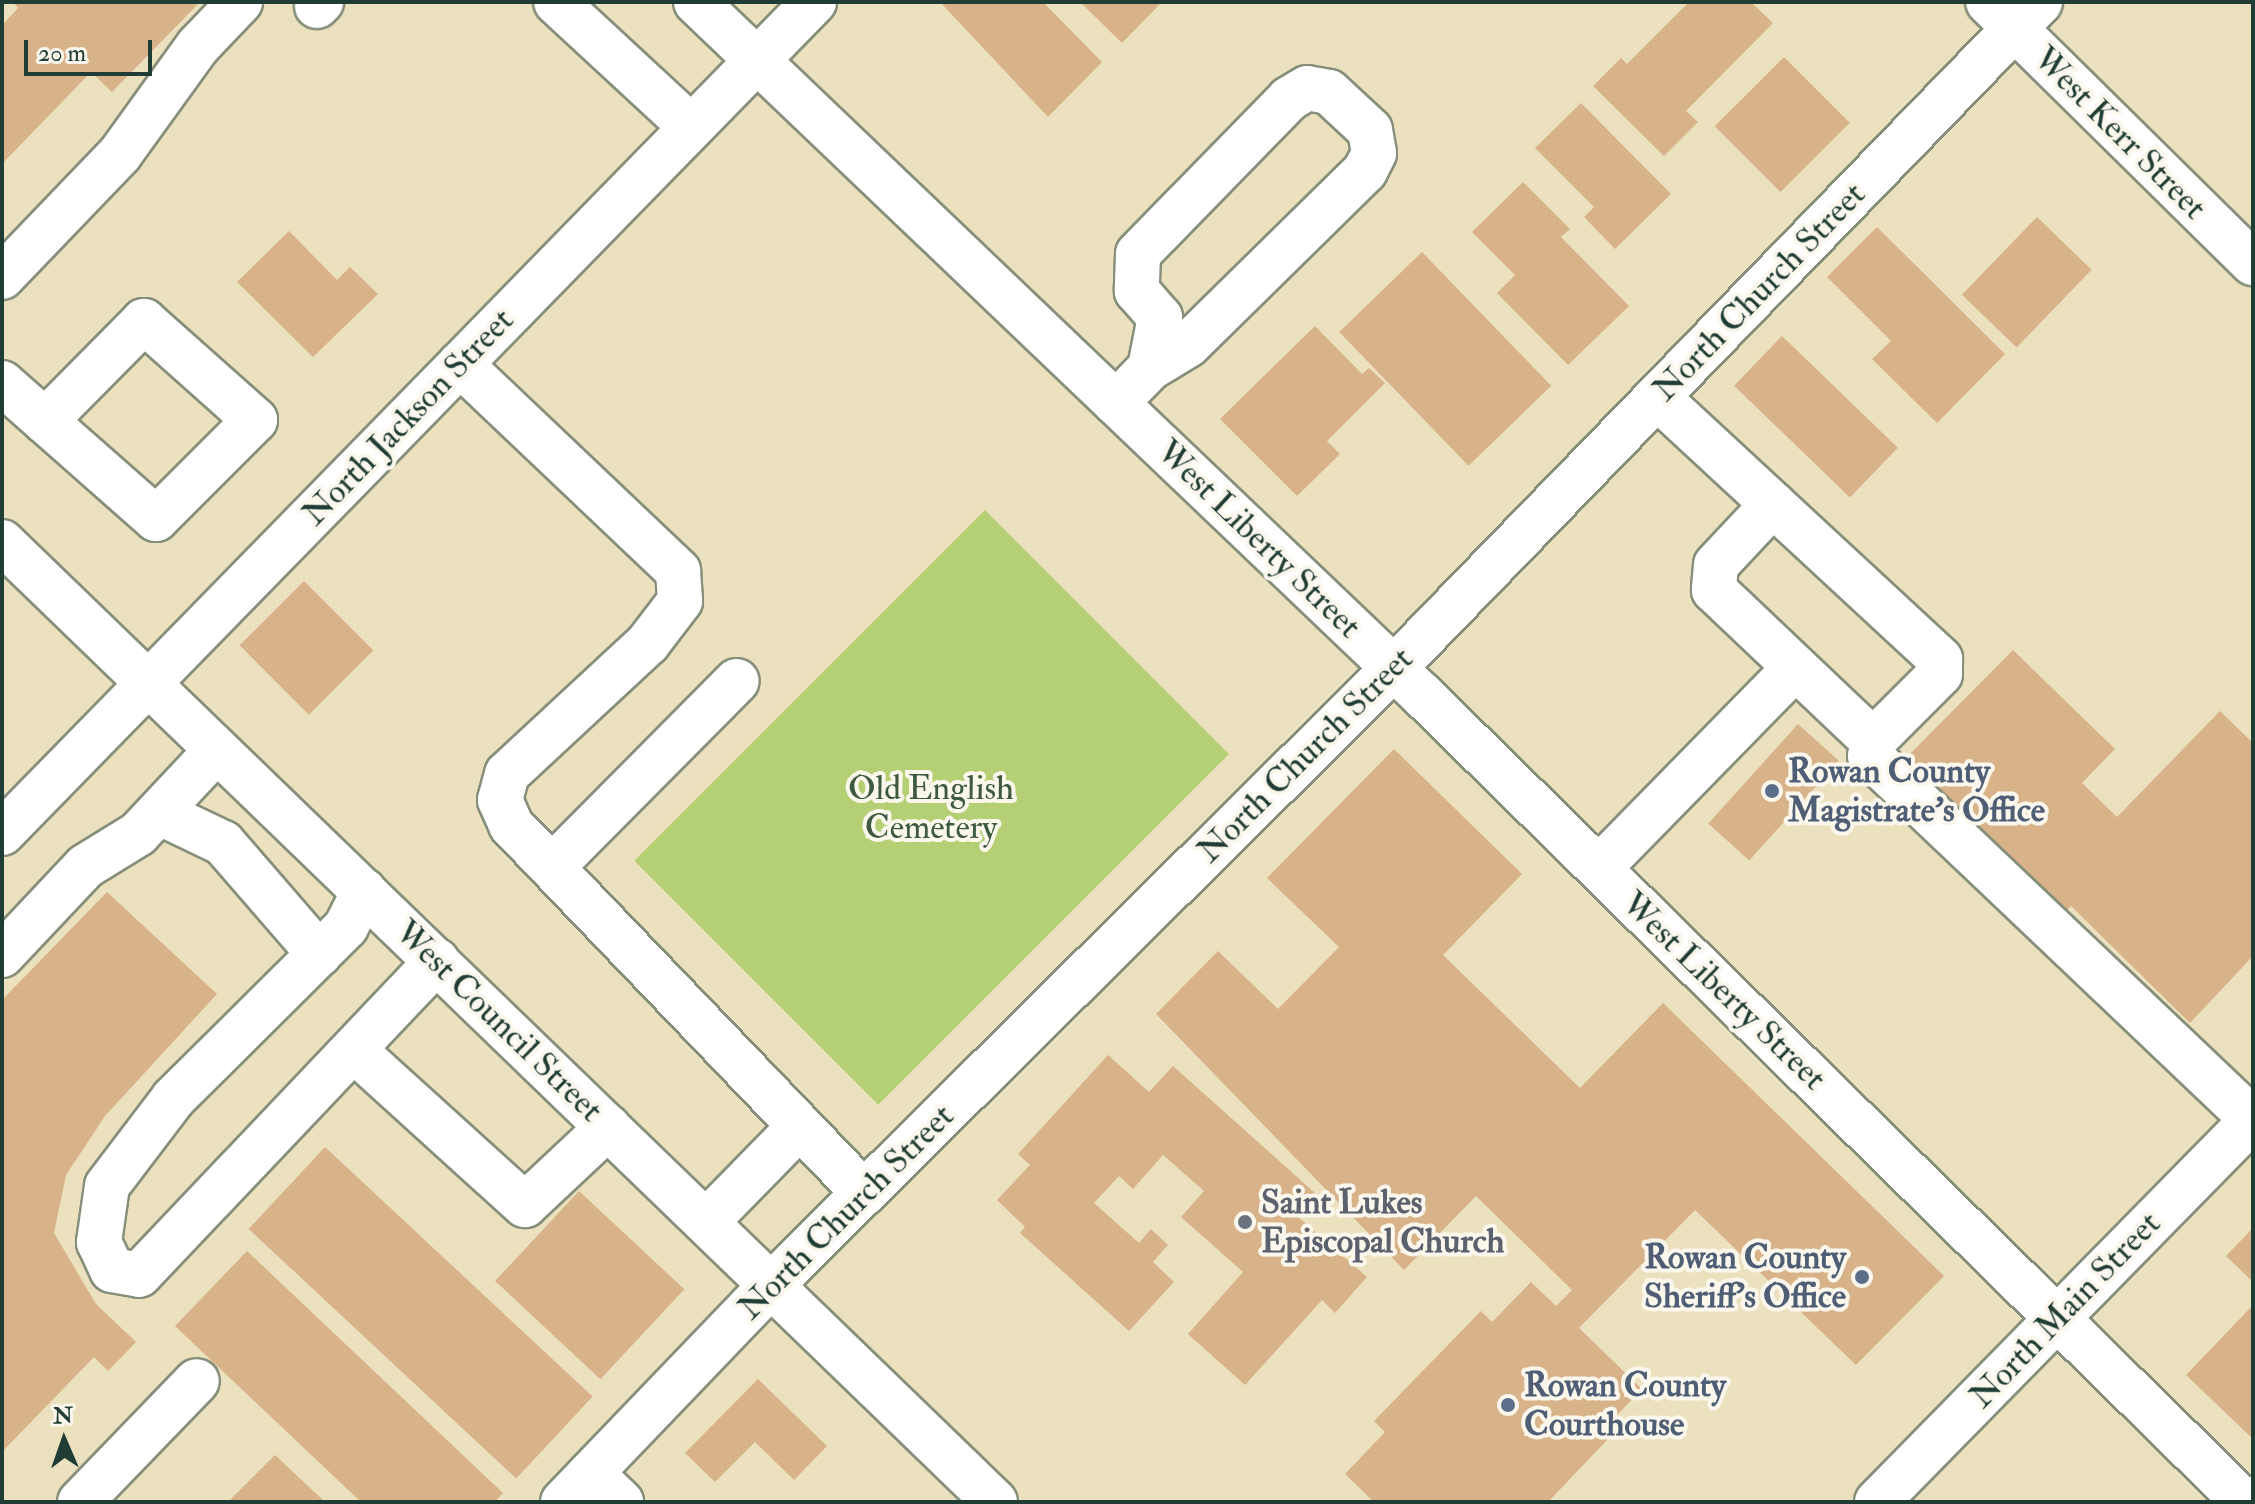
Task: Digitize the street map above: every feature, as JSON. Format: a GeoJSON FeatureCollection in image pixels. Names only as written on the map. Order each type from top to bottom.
{"type":"FeatureCollection","features":[{"type":"Feature","properties":{"kind":"street"},"geometry":{"type":"LineString","coordinates":[[2,277],[120,154],[198,46],[240,2]]}},
{"type":"Feature","properties":{"kind":"street"},"geometry":{"type":"LineString","coordinates":[[556,2],[691,127]]}},
{"type":"Feature","properties":{"kind":"street","name":"West Liberty Street"},"geometry":{"type":"LineString","coordinates":[[696,2],[1394,668],[2244,1502]]}},
{"type":"Feature","properties":{"kind":"street","name":"North Jackson Street"},"geometry":{"type":"LineString","coordinates":[[2,833],[814,2]]}},
{"type":"Feature","properties":{"kind":"street","name":"West Kerr Street"},"geometry":{"type":"LineString","coordinates":[[2014,11],[2253,263]]}},
{"type":"Feature","properties":{"kind":"street","name":"North Church Street"},"geometry":{"type":"LineString","coordinates":[[592,1492],[771,1285],[1394,668],[1657,397],[2014,11]]}},
{"type":"Feature","properties":{"kind":"street"},"geometry":{"type":"LineString","coordinates":[[1116,403],[1150,368],[1188,345],[1365,171],[1374,153],[1370,130],[1329,92],[1307,88],[1289,99],[1138,254],[1137,291],[1160,317],[1150,368]]}},
{"type":"Feature","properties":{"kind":"street"},"geometry":{"type":"LineString","coordinates":[[2,383],[45,421],[156,519],[255,420],[144,321],[45,421]]}},
{"type":"Feature","properties":{"kind":"street"},"geometry":{"type":"LineString","coordinates":[[460,364],[678,571],[680,601],[648,643],[507,774],[500,800],[511,825],[864,1193]]}},
{"type":"Feature","properties":{"kind":"street"},"geometry":{"type":"LineString","coordinates":[[1657,397],[1940,659],[1940,674],[1873,741],[1870,756],[2253,1119]]}},
{"type":"Feature","properties":{"kind":"street"},"geometry":{"type":"LineString","coordinates":[[1773,504],[1716,565],[1714,590],[1873,741]]}},
{"type":"Feature","properties":{"kind":"street","name":"West Council Street"},"geometry":{"type":"LineString","coordinates":[[2,542],[771,1285],[975,1495]]}},
{"type":"Feature","properties":{"kind":"street"},"geometry":{"type":"LineString","coordinates":[[1599,868],[1794,669]]}},
{"type":"Feature","properties":{"kind":"street"},"geometry":{"type":"LineString","coordinates":[[552,867],[737,681]]}},
{"type":"Feature","properties":{"kind":"street"},"geometry":{"type":"LineString","coordinates":[[2,955],[86,866],[160,813],[217,750]]}},
{"type":"Feature","properties":{"kind":"street"},"geometry":{"type":"LineString","coordinates":[[160,813],[223,843],[319,954]]}},
{"type":"Feature","properties":{"kind":"street"},"geometry":{"type":"LineString","coordinates":[[364,891],[346,927],[173,1099],[107,1186],[99,1242],[112,1270],[139,1275],[356,1052],[437,961]]}},
{"type":"Feature","properties":{"kind":"street"},"geometry":{"type":"LineString","coordinates":[[356,1052],[525,1205],[608,1127]]}},
{"type":"Feature","properties":{"kind":"street","name":"North Main Street"},"geometry":{"type":"LineString","coordinates":[[1877,1502],[2253,1119]]}},
{"type":"Feature","properties":{"kind":"street"},"geometry":{"type":"LineString","coordinates":[[706,1222],[800,1126]]}},
{"type":"Feature","properties":{"kind":"street"},"geometry":{"type":"LineString","coordinates":[[80,1502],[197,1381]]}},
{"type":"Feature","properties":{"kind":"green space","name":"Old English Cemetery"},"geometry":{"type":"Polygon","coordinates":[[[985,510],[1229,754],[878,1105],[634,861],[985,510]]]}},
{"type":"Feature","properties":{"kind":"building"},"geometry":{"type":"Polygon","coordinates":[[[13,2],[200,2],[112,92],[91,72],[2,164],[2,25],[18,8],[13,2]]]}},
{"type":"Feature","properties":{"kind":"building"},"geometry":{"type":"Polygon","coordinates":[[[940,2],[1043,2],[1102,62],[1048,117],[940,2]]]}},
{"type":"Feature","properties":{"kind":"building"},"geometry":{"type":"Polygon","coordinates":[[[1080,2],[1162,2],[1122,43],[1080,2]]]}},
{"type":"Feature","properties":{"kind":"building"},"geometry":{"type":"Polygon","coordinates":[[[1689,2],[1751,2],[1773,23],[1686,111],[1698,122],[1664,156],[1593,86],[1621,58],[1627,64],[1689,2]]]}},
{"type":"Feature","properties":{"kind":"building"},"geometry":{"type":"Polygon","coordinates":[[[1784,57],[1850,123],[1780,192],[1715,126],[1784,57]]]}},
{"type":"Feature","properties":{"kind":"building"},"geometry":{"type":"Polygon","coordinates":[[[1581,103],[1671,194],[1615,249],[1584,217],[1594,207],[1535,148],[1581,103]]]}},
{"type":"Feature","properties":{"kind":"building"},"geometry":{"type":"Polygon","coordinates":[[[1523,182],[1570,229],[1561,237],[1629,306],[1568,365],[1497,293],[1515,275],[1472,232],[1523,182]]]}},
{"type":"Feature","properties":{"kind":"building"},"geometry":{"type":"Polygon","coordinates":[[[2037,217],[2092,270],[2017,347],[1962,295],[2037,217]]]}},
{"type":"Feature","properties":{"kind":"building"},"geometry":{"type":"Polygon","coordinates":[[[1877,227],[2005,354],[1937,423],[1872,359],[1891,341],[1827,277],[1877,227]]]}},
{"type":"Feature","properties":{"kind":"building"},"geometry":{"type":"Polygon","coordinates":[[[289,231],[337,280],[350,267],[378,294],[313,357],[237,282],[289,231]]]}},
{"type":"Feature","properties":{"kind":"building"},"geometry":{"type":"Polygon","coordinates":[[[1422,252],[1551,386],[1468,466],[1339,332],[1422,252]]]}},
{"type":"Feature","properties":{"kind":"building"},"geometry":{"type":"Polygon","coordinates":[[[1315,326],[1362,374],[1369,368],[1385,383],[1327,441],[1340,454],[1297,496],[1220,419],[1315,326]]]}},
{"type":"Feature","properties":{"kind":"building"},"geometry":{"type":"Polygon","coordinates":[[[1782,336],[1898,448],[1850,497],[1734,386],[1782,336]]]}},
{"type":"Feature","properties":{"kind":"building"},"geometry":{"type":"Polygon","coordinates":[[[304,581],[373,650],[309,715],[240,645],[304,581]]]}},
{"type":"Feature","properties":{"kind":"building"},"geometry":{"type":"Polygon","coordinates":[[[2013,650],[2115,749],[2082,783],[2117,817],[2220,711],[2253,743],[2253,956],[2190,1023],[2071,906],[2058,919],[1900,764],[2013,650]]]}},
{"type":"Feature","properties":{"kind":"building","name":"Rowan County Magistrate's Office"},"geometry":{"type":"Polygon","coordinates":[[[1798,724],[1839,761],[1749,860],[1708,824],[1798,724]]]}},
{"type":"Feature","properties":{"kind":"building"},"geometry":{"type":"Polygon","coordinates":[[[1394,749],[1522,874],[1443,955],[1580,1088],[1663,1003],[1944,1276],[1856,1365],[1695,1210],[1579,1328],[1642,1389],[1602,1431],[1609,1438],[1548,1502],[1374,1502],[1345,1474],[1385,1432],[1374,1421],[1481,1311],[1492,1322],[1531,1282],[1556,1306],[1572,1290],[1476,1196],[1404,1270],[1156,1014],[1218,951],[1278,1009],[1339,947],[1267,878],[1394,749]]]}},
{"type":"Feature","properties":{"kind":"building"},"geometry":{"type":"Polygon","coordinates":[[[107,892],[217,994],[105,1116],[66,1175],[54,1233],[96,1304],[136,1342],[108,1371],[94,1357],[2,1452],[2,1000],[107,892]]]}},
{"type":"Feature","properties":{"kind":"building","name":"Saint Lukes Episcopal Church"},"geometry":{"type":"Polygon","coordinates":[[[1108,1055],[1149,1092],[1173,1066],[1316,1194],[1297,1216],[1367,1277],[1335,1313],[1322,1300],[1245,1385],[1188,1334],[1243,1272],[1181,1217],[1204,1191],[1163,1155],[1133,1189],[1119,1176],[1094,1203],[1139,1243],[1151,1229],[1168,1245],[1153,1262],[1174,1282],[1129,1331],[1020,1233],[1025,1227],[997,1200],[1030,1165],[1018,1154],[1108,1055]]]}},
{"type":"Feature","properties":{"kind":"building"},"geometry":{"type":"Polygon","coordinates":[[[325,1147],[593,1397],[516,1479],[249,1229],[325,1147]]]}},
{"type":"Feature","properties":{"kind":"building"},"geometry":{"type":"Polygon","coordinates":[[[579,1191],[684,1289],[600,1379],[495,1281],[579,1191]]]}},
{"type":"Feature","properties":{"kind":"building"},"geometry":{"type":"Polygon","coordinates":[[[2253,1228],[2253,1282],[2226,1256],[2253,1228]]]}},
{"type":"Feature","properties":{"kind":"building"},"geometry":{"type":"Polygon","coordinates":[[[247,1251],[503,1493],[495,1502],[361,1502],[175,1326],[247,1251]]]}},
{"type":"Feature","properties":{"kind":"building"},"geometry":{"type":"Polygon","coordinates":[[[2253,1305],[2253,1439],[2186,1375],[2253,1305]]]}},
{"type":"Feature","properties":{"kind":"building"},"geometry":{"type":"Polygon","coordinates":[[[758,1379],[827,1446],[794,1480],[755,1442],[715,1482],[685,1453],[758,1379]]]}},
{"type":"Feature","properties":{"kind":"building"},"geometry":{"type":"Polygon","coordinates":[[[275,1455],[325,1502],[228,1502],[275,1455]]]}},
{"type":"Feature","properties":{"kind":"place","name":"Rowan County Magistrate's Office"},"geometry":{"type":"Point","coordinates":[1772,791]}},
{"type":"Feature","properties":{"kind":"place","name":"Saint Lukes Episcopal Church"},"geometry":{"type":"Point","coordinates":[1245,1222]}},
{"type":"Feature","properties":{"kind":"place","name":"Rowan County Sheriff's Office"},"geometry":{"type":"Point","coordinates":[1862,1277]}},
{"type":"Feature","properties":{"kind":"place","name":"Rowan County Courthouse"},"geometry":{"type":"Point","coordinates":[1508,1405]}}]}
